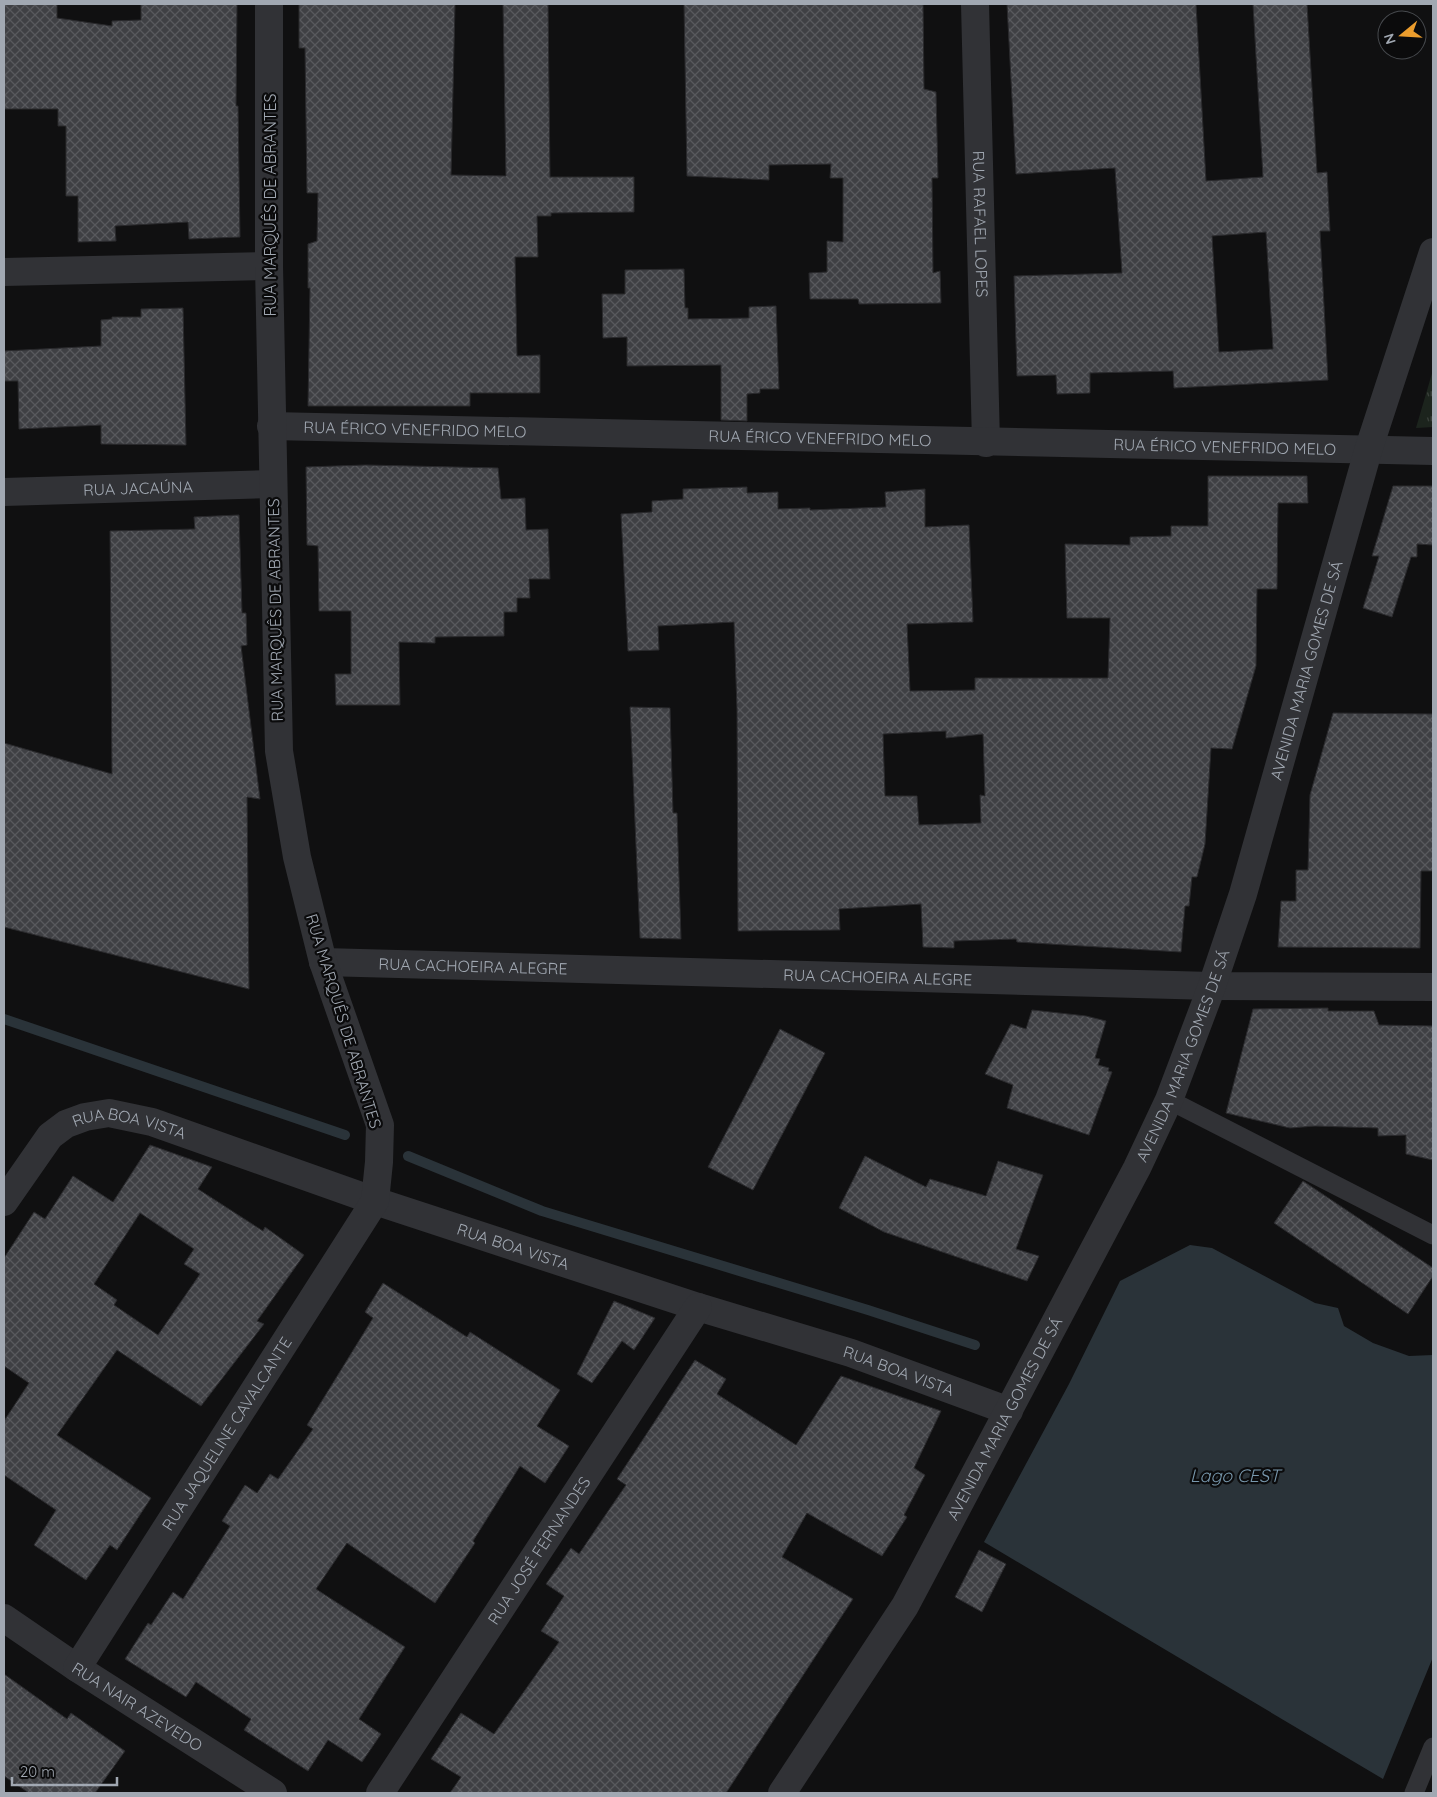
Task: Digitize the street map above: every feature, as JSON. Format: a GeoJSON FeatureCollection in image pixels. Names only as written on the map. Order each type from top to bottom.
{"type":"FeatureCollection","features":[{"type":"Feature","properties":{"kind":"street","name":"RUA MARQUÊS DE ABRANTES"},"geometry":{"type":"LineString","coordinates":[[269,4],[271,426],[279,751],[297,858],[323,962],[380,1125],[375,1201]]}},
{"type":"Feature","properties":{"kind":"street","name":"RUA RAFAEL LOPES"},"geometry":{"type":"LineString","coordinates":[[975,4],[986,443]]}},
{"type":"Feature","properties":{"kind":"street","name":"AVENIDA MARIA GOMES DE SÁ"},"geometry":{"type":"LineString","coordinates":[[782,1793],[905,1606],[1137,1168],[1169,1100],[1212,986],[1242,894],[1368,451],[1433,252]]}},
{"type":"Feature","properties":{"kind":"street"},"geometry":{"type":"LineString","coordinates":[[4,272],[269,266]]}},
{"type":"Feature","properties":{"kind":"street","name":"RUA ÉRICO VENEFRIDO MELO"},"geometry":{"type":"LineString","coordinates":[[271,426],[986,443],[1433,451]]}},
{"type":"Feature","properties":{"kind":"street","name":"RUA JACAÚNA"},"geometry":{"type":"LineString","coordinates":[[4,492],[272,484]]}},
{"type":"Feature","properties":{"kind":"street","name":"RUA CACHOEIRA ALEGRE"},"geometry":{"type":"LineString","coordinates":[[323,962],[1212,986],[1433,987]]}},
{"type":"Feature","properties":{"kind":"street","name":"RUA BOA VISTA"},"geometry":{"type":"LineString","coordinates":[[4,1202],[50,1136],[66,1124],[86,1117],[109,1113],[152,1122],[375,1201],[698,1307],[851,1353],[1009,1411]]}},
{"type":"Feature","properties":{"kind":"street","name":"RUA JAQUELINE CAVALCANTE"},"geometry":{"type":"LineString","coordinates":[[77,1668],[375,1201]]}},
{"type":"Feature","properties":{"kind":"street","name":"RUA JOSÉ FERNANDES"},"geometry":{"type":"LineString","coordinates":[[380,1793],[698,1307]]}},
{"type":"Feature","properties":{"kind":"street","name":"RUA NAIR AZEVEDO"},"geometry":{"type":"LineString","coordinates":[[4,1618],[77,1668],[273,1793]]}},
{"type":"Feature","properties":{"kind":"lane"},"geometry":{"type":"LineString","coordinates":[[1169,1100],[1433,1235]]}},
{"type":"Feature","properties":{"kind":"lane"},"geometry":{"type":"LineString","coordinates":[[1414,1793],[1433,1748]]}},
{"type":"Feature","properties":{"kind":"green space"},"geometry":{"type":"Polygon","coordinates":[[[1433,370],[1433,427],[1416,428],[1433,370]]]}},
{"type":"Feature","properties":{"kind":"water","name":"Lago CEST"},"geometry":{"type":"Polygon","coordinates":[[[1190,1245],[1212,1248],[1315,1303],[1338,1308],[1344,1326],[1373,1343],[1409,1356],[1433,1355],[1433,1657],[1383,1779],[984,1542],[1069,1384],[1120,1281],[1190,1245]]]}},
{"type":"Feature","properties":{"kind":"building"},"geometry":{"type":"Polygon","coordinates":[[[4,4],[57,4],[57,18],[112,26],[112,21],[141,20],[141,4],[237,4],[236,106],[238,106],[240,237],[189,239],[188,222],[115,226],[116,241],[78,242],[78,196],[66,196],[66,126],[58,126],[58,109],[4,109],[4,4]]]}},
{"type":"Feature","properties":{"kind":"building"},"geometry":{"type":"Polygon","coordinates":[[[299,4],[455,4],[451,175],[506,176],[503,4],[548,4],[550,177],[634,177],[634,212],[551,213],[551,216],[537,216],[538,257],[515,257],[517,356],[540,355],[540,393],[470,393],[470,406],[308,406],[310,288],[308,288],[308,244],[317,241],[318,193],[307,193],[305,48],[299,48],[299,4]]]}},
{"type":"Feature","properties":{"kind":"building"},"geometry":{"type":"Polygon","coordinates":[[[684,4],[923,4],[924,89],[936,92],[938,178],[932,178],[933,273],[940,271],[941,303],[859,304],[858,299],[810,299],[809,273],[827,272],[827,241],[843,242],[843,178],[830,178],[831,164],[769,165],[769,180],[687,176],[684,4]]]}},
{"type":"Feature","properties":{"kind":"building"},"geometry":{"type":"Polygon","coordinates":[[[1007,4],[1196,4],[1206,181],[1263,177],[1253,4],[1307,4],[1317,173],[1327,172],[1330,231],[1320,231],[1328,380],[1174,388],[1173,371],[1090,373],[1090,393],[1057,394],[1056,375],[1017,376],[1014,276],[1122,273],[1115,168],[1016,174],[1007,4]],[[1266,232],[1212,236],[1219,352],[1273,349],[1266,232]]]}},
{"type":"Feature","properties":{"kind":"building"},"geometry":{"type":"Polygon","coordinates":[[[684,269],[685,308],[688,308],[688,319],[749,318],[749,307],[776,306],[779,389],[760,389],[760,393],[747,394],[747,421],[721,420],[721,365],[627,366],[627,337],[603,338],[602,294],[625,294],[625,270],[684,269]]]}},
{"type":"Feature","properties":{"kind":"building"},"geometry":{"type":"Polygon","coordinates":[[[183,308],[186,445],[101,444],[101,425],[19,429],[18,381],[4,381],[4,351],[101,346],[101,320],[112,319],[112,317],[141,317],[141,309],[183,308]]]}},
{"type":"Feature","properties":{"kind":"building"},"geometry":{"type":"Polygon","coordinates":[[[366,465],[498,468],[501,499],[525,498],[526,530],[548,529],[550,579],[529,579],[530,598],[517,598],[517,612],[504,612],[504,636],[435,637],[435,643],[399,642],[400,705],[336,705],[335,674],[351,674],[351,611],[319,611],[318,546],[307,545],[306,467],[366,465]]]}},
{"type":"Feature","properties":{"kind":"building"},"geometry":{"type":"Polygon","coordinates":[[[1208,476],[1307,476],[1308,503],[1278,503],[1277,589],[1257,589],[1256,666],[1232,749],[1211,748],[1205,844],[1197,877],[1192,877],[1189,906],[1185,906],[1181,952],[1017,942],[1016,939],[954,941],[954,948],[923,947],[921,904],[839,909],[840,930],[738,931],[737,709],[734,622],[658,626],[659,650],[628,651],[621,514],[652,512],[652,501],[683,499],[683,489],[747,487],[747,493],[778,492],[778,509],[810,508],[810,510],[886,507],[885,492],[925,489],[925,527],[969,525],[973,622],[907,624],[910,691],[975,690],[975,678],[1108,678],[1110,618],[1067,618],[1065,544],[1130,545],[1130,537],[1171,536],[1171,526],[1208,526],[1208,476]],[[946,731],[883,734],[885,796],[917,796],[919,825],[981,823],[980,795],[985,796],[983,734],[946,738],[946,731]]]}},
{"type":"Feature","properties":{"kind":"building"},"geometry":{"type":"Polygon","coordinates":[[[1393,486],[1433,486],[1433,545],[1417,544],[1417,557],[1411,557],[1392,617],[1363,608],[1379,556],[1372,556],[1393,486]]]}},
{"type":"Feature","properties":{"kind":"building"},"geometry":{"type":"Polygon","coordinates":[[[239,515],[242,613],[246,613],[247,645],[241,646],[260,799],[247,797],[249,989],[4,927],[4,743],[112,774],[110,531],[195,529],[194,517],[239,515]]]}},
{"type":"Feature","properties":{"kind":"building"},"geometry":{"type":"Polygon","coordinates":[[[630,707],[670,708],[673,813],[677,813],[681,939],[640,938],[630,707]]]}},
{"type":"Feature","properties":{"kind":"building"},"geometry":{"type":"Polygon","coordinates":[[[1333,713],[1433,714],[1433,871],[1421,871],[1420,948],[1278,947],[1281,901],[1296,901],[1296,870],[1308,870],[1310,795],[1333,713]]]}},
{"type":"Feature","properties":{"kind":"building"},"geometry":{"type":"Polygon","coordinates":[[[1328,1008],[1328,1011],[1374,1011],[1379,1025],[1433,1026],[1433,1160],[1406,1154],[1406,1135],[1378,1136],[1378,1128],[1315,1126],[1290,1128],[1226,1113],[1253,1009],[1328,1008]]]}},
{"type":"Feature","properties":{"kind":"building"},"geometry":{"type":"Polygon","coordinates":[[[1032,1010],[1086,1016],[1106,1021],[1095,1058],[1100,1059],[1098,1065],[1109,1068],[1108,1071],[1112,1072],[1089,1135],[1007,1108],[1013,1085],[985,1074],[1011,1024],[1026,1029],[1032,1010]]]}},
{"type":"Feature","properties":{"kind":"building"},"geometry":{"type":"Polygon","coordinates":[[[780,1029],[825,1053],[753,1190],[708,1167],[780,1029]]]}},
{"type":"Feature","properties":{"kind":"building"},"geometry":{"type":"Polygon","coordinates":[[[150,1145],[212,1167],[198,1189],[263,1231],[265,1227],[304,1255],[257,1321],[264,1324],[201,1406],[117,1350],[57,1435],[151,1498],[117,1550],[110,1545],[86,1580],[34,1545],[56,1510],[4,1475],[4,1421],[29,1383],[4,1366],[4,1258],[34,1212],[45,1219],[73,1176],[113,1202],[150,1145]],[[140,1213],[94,1284],[117,1300],[114,1305],[158,1335],[200,1274],[184,1264],[194,1249],[140,1213]]]}},
{"type":"Feature","properties":{"kind":"building"},"geometry":{"type":"Polygon","coordinates":[[[865,1156],[926,1187],[930,1179],[986,1196],[998,1161],[1043,1175],[1016,1249],[1039,1256],[1027,1281],[884,1232],[839,1208],[865,1156]]]}},
{"type":"Feature","properties":{"kind":"building"},"geometry":{"type":"Polygon","coordinates":[[[1303,1181],[1433,1268],[1433,1276],[1408,1314],[1274,1223],[1303,1181]]]}},
{"type":"Feature","properties":{"kind":"building"},"geometry":{"type":"Polygon","coordinates":[[[383,1283],[467,1337],[470,1332],[560,1390],[537,1426],[569,1446],[545,1483],[520,1466],[473,1541],[475,1543],[435,1603],[347,1543],[316,1589],[405,1647],[359,1719],[381,1734],[362,1762],[328,1740],[308,1771],[244,1730],[251,1719],[196,1682],[186,1697],[125,1659],[148,1623],[151,1625],[173,1592],[183,1599],[230,1526],[222,1521],[245,1485],[257,1493],[270,1474],[278,1479],[313,1429],[307,1425],[373,1318],[365,1312],[383,1283]]]}},
{"type":"Feature","properties":{"kind":"building"},"geometry":{"type":"Polygon","coordinates":[[[614,1301],[655,1318],[634,1350],[622,1341],[592,1383],[577,1374],[614,1301]]]}},
{"type":"Feature","properties":{"kind":"building"},"geometry":{"type":"Polygon","coordinates":[[[695,1360],[726,1379],[717,1394],[796,1445],[841,1376],[941,1411],[914,1468],[925,1475],[904,1515],[907,1517],[882,1556],[807,1513],[782,1557],[853,1599],[726,1793],[450,1793],[461,1777],[431,1759],[461,1713],[494,1734],[559,1642],[541,1631],[564,1596],[546,1584],[571,1548],[579,1554],[626,1485],[617,1479],[695,1360]]]}},
{"type":"Feature","properties":{"kind":"building"},"geometry":{"type":"Polygon","coordinates":[[[979,1550],[1006,1564],[982,1612],[955,1597],[979,1550]]]}},
{"type":"Feature","properties":{"kind":"building"},"geometry":{"type":"Polygon","coordinates":[[[4,1674],[67,1719],[71,1713],[125,1751],[95,1793],[29,1793],[4,1776],[4,1674]]]}},
{"type":"Feature","properties":{"kind":"waterway"},"geometry":{"type":"LineString","coordinates":[[4,1019],[345,1135]]}},
{"type":"Feature","properties":{"kind":"waterway"},"geometry":{"type":"LineString","coordinates":[[408,1156],[542,1211],[868,1310],[975,1345]]}}]}
